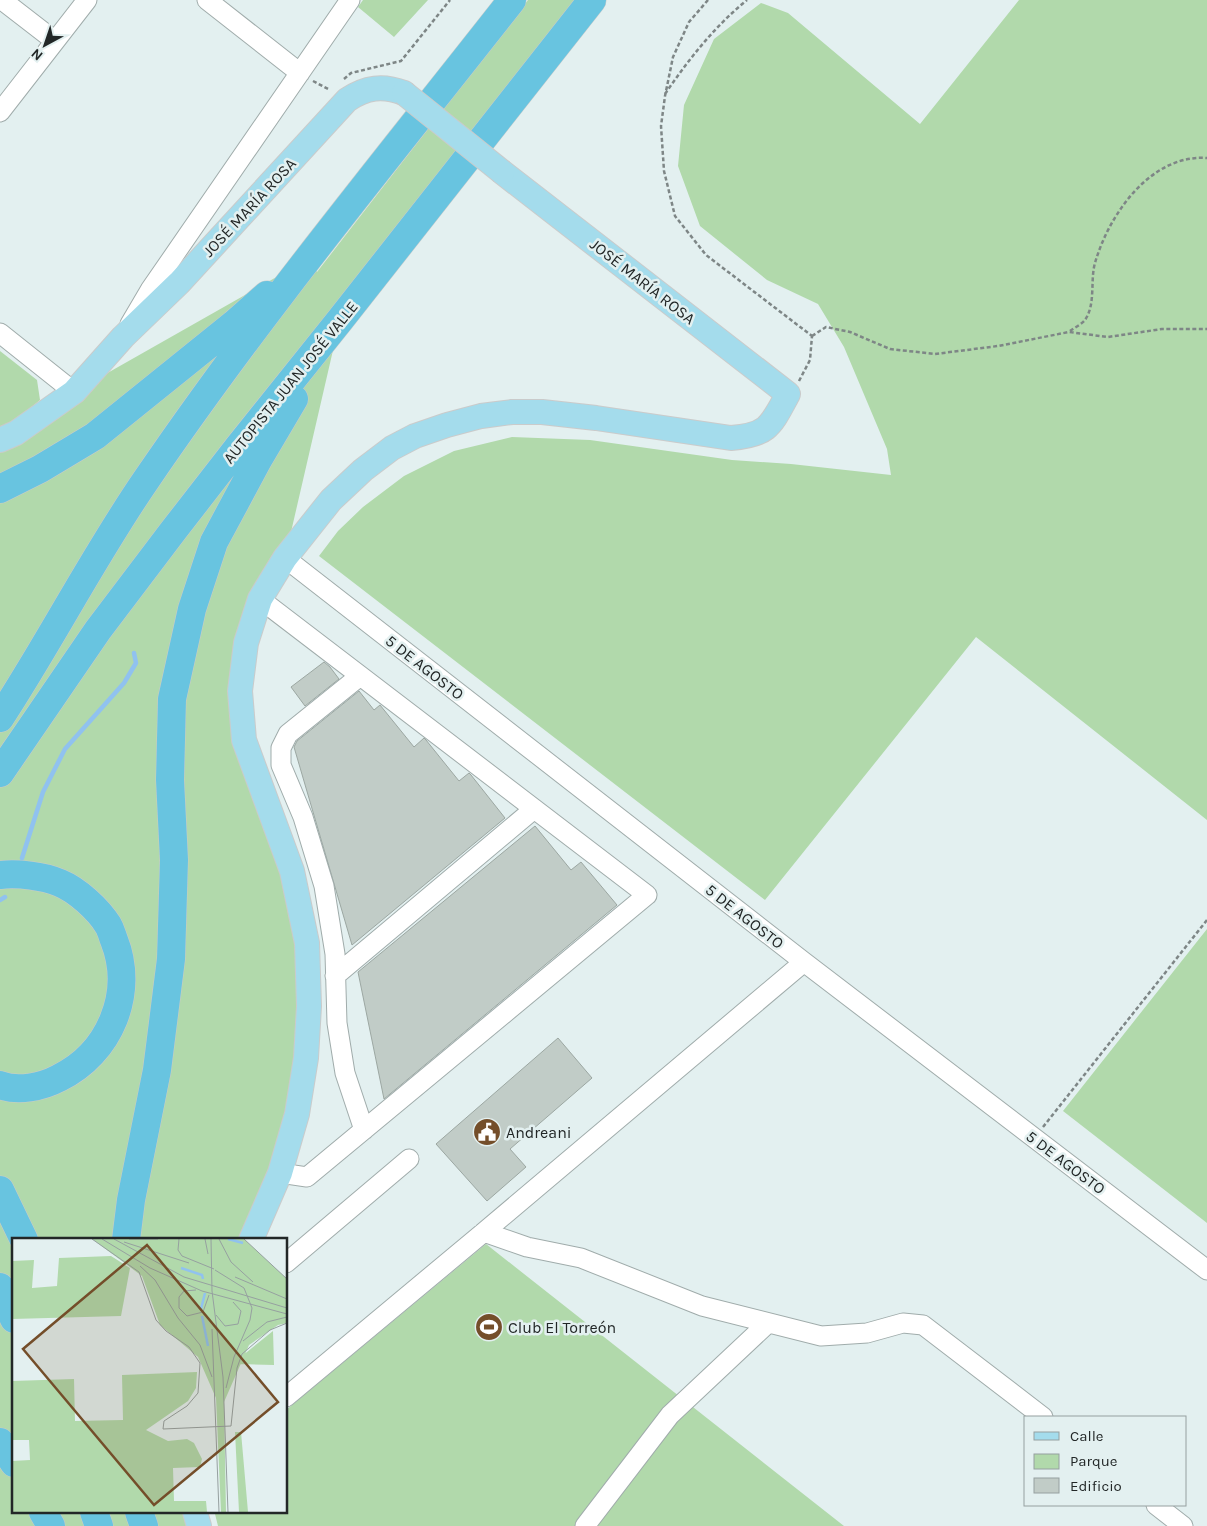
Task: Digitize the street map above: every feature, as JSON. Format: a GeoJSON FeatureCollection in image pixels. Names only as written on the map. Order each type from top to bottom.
{"type":"FeatureCollection","features":[{"type":"Feature","properties":{"kind":"highway"},"geometry":{"type":"LineString","coordinates":[[0,718],[94,562],[145,482],[196,408],[310,258],[512,0]]}},
{"type":"Feature","properties":{"kind":"highway","name":"AUTOPISTA JUAN JOSÉ VALLE"},"geometry":{"type":"LineString","coordinates":[[0,773],[98,630],[239,446],[592,0]]}},
{"type":"Feature","properties":{"kind":"highway"},"geometry":{"type":"LineString","coordinates":[[0,490],[40,469],[95,436],[234,324],[310,258]]}},
{"type":"Feature","properties":{"kind":"highway"},"geometry":{"type":"LineString","coordinates":[[126,1238],[131,1200],[157,1070],[171,959],[174,860],[170,780],[172,699],[190,618],[214,542],[258,460],[340,320]]}},
{"type":"Feature","properties":{"kind":"highway"},"geometry":{"type":"LineString","coordinates":[[0,875],[29,875],[60,883],[89,902],[108,926],[119,954],[122,983],[118,1009],[107,1035],[92,1055],[68,1074],[52,1082],[30,1088],[0,1085]]}},
{"type":"Feature","properties":{"kind":"highway"},"geometry":{"type":"LineString","coordinates":[[0,1190],[23,1238]]}},
{"type":"Feature","properties":{"kind":"highway"},"geometry":{"type":"LineString","coordinates":[[0,1287],[12,1314]]}},
{"type":"Feature","properties":{"kind":"highway"},"geometry":{"type":"LineString","coordinates":[[0,1442],[12,1460]]}},
{"type":"Feature","properties":{"kind":"highway"},"geometry":{"type":"LineString","coordinates":[[44,1514],[51,1526]]}},
{"type":"Feature","properties":{"kind":"highway"},"geometry":{"type":"LineString","coordinates":[[95,1514],[99,1526]]}},
{"type":"Feature","properties":{"kind":"highway"},"geometry":{"type":"LineString","coordinates":[[140,1514],[144,1526]]}},
{"type":"Feature","properties":{"kind":"main road","name":"JOSÉ MARÍA ROSA"},"geometry":{"type":"LineString","coordinates":[[0,440],[16,433],[74,392],[123,337],[179,282],[348,100],[357,93],[383,87],[404,94],[788,394]]}},
{"type":"Feature","properties":{"kind":"main road"},"geometry":{"type":"LineString","coordinates":[[252,1238],[280,1173],[297,1114],[306,1058],[309,1006],[307,943],[292,871],[244,740],[240,692],[246,642],[260,599],[285,558],[331,500],[363,470],[392,448],[415,436],[447,425],[481,416],[512,412],[542,412],[730,438],[750,436],[761,432],[771,425],[788,394]]}},
{"type":"Feature","properties":{"kind":"street"},"geometry":{"type":"LineString","coordinates":[[2,0],[55,41]]}},
{"type":"Feature","properties":{"kind":"street"},"geometry":{"type":"LineString","coordinates":[[0,112],[87,0]]}},
{"type":"Feature","properties":{"kind":"street"},"geometry":{"type":"LineString","coordinates":[[206,0],[300,73]]}},
{"type":"Feature","properties":{"kind":"street"},"geometry":{"type":"LineString","coordinates":[[123,337],[150,290],[350,0]]}},
{"type":"Feature","properties":{"kind":"street"},"geometry":{"type":"LineString","coordinates":[[0,333],[74,392]]}},
{"type":"Feature","properties":{"kind":"street","name":"5 DE AGOSTO"},"geometry":{"type":"LineString","coordinates":[[285,558],[804,962],[1207,1270]]}},
{"type":"Feature","properties":{"kind":"street"},"geometry":{"type":"LineString","coordinates":[[260,599],[646,895],[307,1177],[280,1173]]}},
{"type":"Feature","properties":{"kind":"street"},"geometry":{"type":"LineString","coordinates":[[360,676],[288,734],[281,748],[281,765],[303,817],[324,886],[335,954],[337,1023],[345,1073],[364,1130]]}},
{"type":"Feature","properties":{"kind":"street"},"geometry":{"type":"LineString","coordinates":[[335,976],[534,809]]}},
{"type":"Feature","properties":{"kind":"street"},"geometry":{"type":"LineString","coordinates":[[288,1395],[804,962]]}},
{"type":"Feature","properties":{"kind":"street"},"geometry":{"type":"LineString","coordinates":[[288,1261],[409,1159]]}},
{"type":"Feature","properties":{"kind":"street"},"geometry":{"type":"LineString","coordinates":[[484,1232],[527,1247],[582,1258],[702,1306],[821,1336],[867,1333],[903,1322],[923,1324],[1042,1416]]}},
{"type":"Feature","properties":{"kind":"street"},"geometry":{"type":"LineString","coordinates":[[585,1526],[670,1415],[768,1323]]}},
{"type":"Feature","properties":{"kind":"street"},"geometry":{"type":"LineString","coordinates":[[1157,1506],[1183,1526]]}},
{"type":"Feature","properties":{"kind":"path"},"geometry":{"type":"LineString","coordinates":[[344,79],[351,73],[401,61],[450,0]]}},
{"type":"Feature","properties":{"kind":"path"},"geometry":{"type":"LineString","coordinates":[[708,0],[689,22],[673,57],[665,96],[662,126],[664,171],[676,216],[706,255],[812,336]]}},
{"type":"Feature","properties":{"kind":"path"},"geometry":{"type":"LineString","coordinates":[[665,96],[707,37],[747,0]]}},
{"type":"Feature","properties":{"kind":"path"},"geometry":{"type":"LineString","coordinates":[[300,73],[329,90],[336,84]]}},
{"type":"Feature","properties":{"kind":"path"},"geometry":{"type":"LineString","coordinates":[[1069,332],[1085,320],[1092,299],[1094,264],[1110,225],[1137,187],[1166,166],[1196,157],[1207,158]]}},
{"type":"Feature","properties":{"kind":"path"},"geometry":{"type":"LineString","coordinates":[[812,336],[826,327],[850,332],[890,348],[935,354],[998,346],[1069,332],[1108,337],[1162,329],[1207,330]]}},
{"type":"Feature","properties":{"kind":"path"},"geometry":{"type":"LineString","coordinates":[[788,394],[810,360],[812,336]]}},
{"type":"Feature","properties":{"kind":"path"},"geometry":{"type":"LineString","coordinates":[[1034,1138],[1207,920]]}},
{"type":"Feature","properties":{"kind":"green space"},"geometry":{"type":"Polygon","coordinates":[[[363,0],[428,0],[394,37],[358,7],[363,0]]]}},
{"type":"Feature","properties":{"kind":"green space"},"geometry":{"type":"Polygon","coordinates":[[[528,0],[578,0],[340,320],[285,558],[240,691],[292,871],[306,1058],[252,1238],[12,1238],[12,1514],[196,1514],[199,1526],[0,1526],[0,440],[74,392],[310,258],[317,272],[528,0]]]}},
{"type":"Feature","properties":{"kind":"green space"},"geometry":{"type":"Polygon","coordinates":[[[1019,0],[1207,0],[1207,820],[976,637],[765,900],[319,556],[338,531],[363,507],[404,476],[454,451],[512,437],[590,440],[732,460],[791,464],[891,475],[887,449],[844,347],[818,304],[767,280],[700,226],[678,166],[684,105],[714,39],[761,3],[788,13],[920,124],[1019,0]]]}},
{"type":"Feature","properties":{"kind":"green space"},"geometry":{"type":"Polygon","coordinates":[[[0,351],[37,380],[40,400],[14,422],[0,428],[0,351]]]}},
{"type":"Feature","properties":{"kind":"green space"},"geometry":{"type":"Polygon","coordinates":[[[1207,929],[1207,1223],[1063,1111],[1207,929]]]}},
{"type":"Feature","properties":{"kind":"green space","name":"Club El Torreón"},"geometry":{"type":"Polygon","coordinates":[[[486,1244],[844,1526],[218,1526],[215,1514],[288,1514],[288,1408],[486,1244]]]}},
{"type":"Feature","properties":{"kind":"building"},"geometry":{"type":"Polygon","coordinates":[[[324,662],[339,679],[305,706],[291,687],[324,662]]]}},
{"type":"Feature","properties":{"kind":"building"},"geometry":{"type":"Polygon","coordinates":[[[359,691],[374,710],[380,705],[414,747],[424,738],[459,781],[469,773],[505,818],[352,945],[294,747],[297,741],[359,691]]]}},
{"type":"Feature","properties":{"kind":"building"},"geometry":{"type":"Polygon","coordinates":[[[535,826],[571,870],[581,862],[617,905],[384,1099],[358,972],[535,826]]]}},
{"type":"Feature","properties":{"kind":"building"},"geometry":{"type":"Polygon","coordinates":[[[558,1038],[592,1078],[510,1149],[526,1167],[487,1201],[436,1144],[558,1038]]]}},
{"type":"Feature","properties":{"kind":"waterway"},"geometry":{"type":"LineString","coordinates":[[22,858],[43,792],[65,749],[124,683],[136,663],[134,653]]}},
{"type":"Feature","properties":{"kind":"waterway"},"geometry":{"type":"LineString","coordinates":[[0,900],[5,897]]}},
{"type":"Feature","properties":{"kind":"place","name":"Andreani"},"geometry":{"type":"Point","coordinates":[487,1132]}},
{"type":"Feature","properties":{"kind":"place","name":"Club El Torreón"},"geometry":{"type":"Point","coordinates":[489,1327]}}]}
